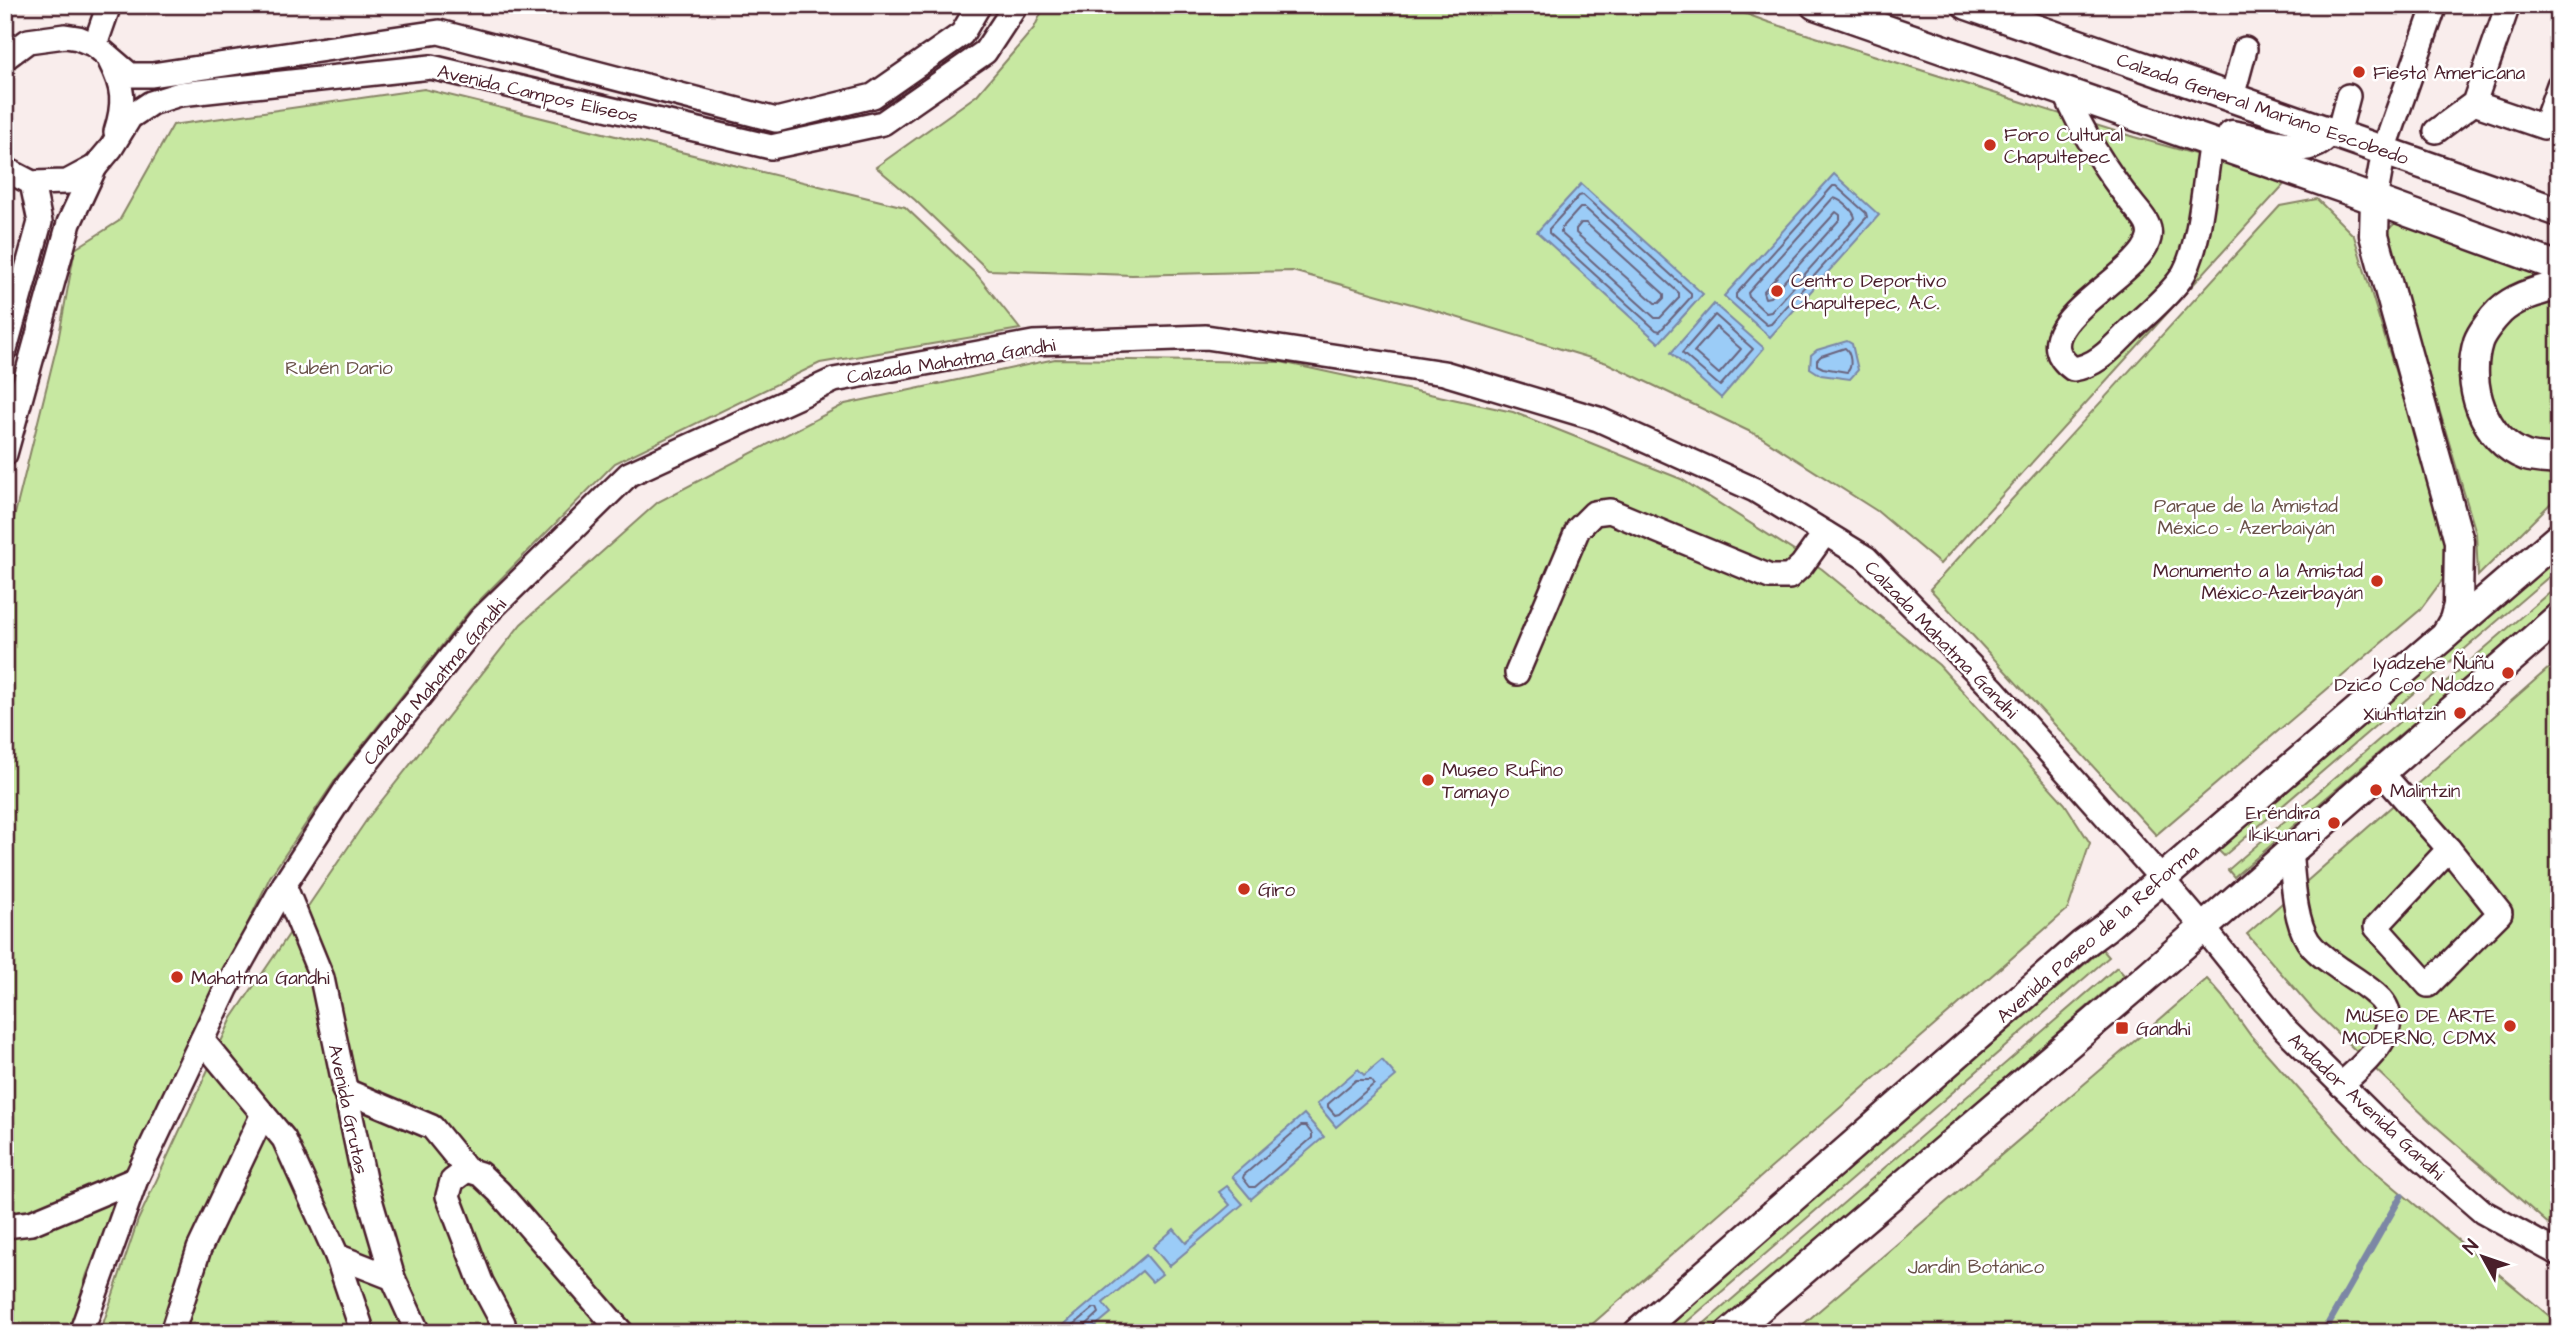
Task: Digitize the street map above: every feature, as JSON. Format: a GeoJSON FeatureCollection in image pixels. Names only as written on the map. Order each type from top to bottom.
{"type":"FeatureCollection","features":[{"type":"Feature","properties":{"kind":"main road"},"geometry":{"type":"LineString","coordinates":[[1815,5],[2211,142],[2559,267]]}},
{"type":"Feature","properties":{"kind":"main road","name":"Calzada General Mariano Escobedo"},"geometry":{"type":"LineString","coordinates":[[1967,5],[2559,212]]}},
{"type":"Feature","properties":{"kind":"main road"},"geometry":{"type":"LineString","coordinates":[[2211,142],[2223,134],[2304,148],[2316,144],[2333,132]]}},
{"type":"Feature","properties":{"kind":"main road"},"geometry":{"type":"LineString","coordinates":[[2375,200],[2374,235],[2459,541],[2458,605],[2454,620],[2444,637]]}},
{"type":"Feature","properties":{"kind":"main road"},"geometry":{"type":"LineString","coordinates":[[2559,285],[2523,296],[2500,311],[2478,340],[2474,375],[2479,406],[2497,437],[2526,456],[2559,460]]}},
{"type":"Feature","properties":{"kind":"main road","name":"Avenida Paseo de la Reforma"},"geometry":{"type":"LineString","coordinates":[[1638,1333],[2083,944],[2106,928],[2559,537]]}},
{"type":"Feature","properties":{"kind":"main road"},"geometry":{"type":"LineString","coordinates":[[1730,1333],[2559,617]]}},
{"type":"Feature","properties":{"kind":"street"},"geometry":{"type":"LineString","coordinates":[[109,5],[101,50],[121,81],[122,113],[111,148]]}},
{"type":"Feature","properties":{"kind":"street","name":"Avenida Campos Elíseos"},"geometry":{"type":"LineString","coordinates":[[5,58],[28,41],[47,37],[78,38],[101,50],[130,75],[152,75],[439,32],[776,120],[873,96],[962,34],[979,5]]}},
{"type":"Feature","properties":{"kind":"street","name":"Avenida Campos Elíseos"},"geometry":{"type":"LineString","coordinates":[[5,169],[32,183],[66,182],[95,167],[111,148],[130,117],[152,103],[180,94],[431,67],[771,147],[883,123],[985,52],[1016,5]]}},
{"type":"Feature","properties":{"kind":"street"},"geometry":{"type":"LineString","coordinates":[[2375,200],[2384,150],[2435,5]]}},
{"type":"Feature","properties":{"kind":"street"},"geometry":{"type":"LineString","coordinates":[[2436,131],[2474,103],[2508,5]]}},
{"type":"Feature","properties":{"kind":"street"},"geometry":{"type":"LineString","coordinates":[[2232,97],[2245,49]]}},
{"type":"Feature","properties":{"kind":"street"},"geometry":{"type":"LineString","coordinates":[[509,86],[517,52]]}},
{"type":"Feature","properties":{"kind":"street"},"geometry":{"type":"LineString","coordinates":[[2474,103],[2544,127],[2559,85]]}},
{"type":"Feature","properties":{"kind":"street"},"geometry":{"type":"LineString","coordinates":[[2065,92],[2086,138],[2105,168],[2147,222],[2150,236],[2143,252],[2070,317],[2059,333],[2056,348],[2061,361],[2073,369],[2087,368],[2103,357],[2183,276],[2192,254],[2211,142]]}},
{"type":"Feature","properties":{"kind":"street"},"geometry":{"type":"LineString","coordinates":[[2333,132],[2348,96]]}},
{"type":"Feature","properties":{"kind":"street"},"geometry":{"type":"LineString","coordinates":[[771,147],[776,120]]}},
{"type":"Feature","properties":{"kind":"street"},"geometry":{"type":"LineString","coordinates":[[5,454],[69,223],[95,167]]}},
{"type":"Feature","properties":{"kind":"street"},"geometry":{"type":"LineString","coordinates":[[5,349],[40,222],[32,183]]}},
{"type":"Feature","properties":{"kind":"street","name":"Calzada Mahatma Gandhi"},"geometry":{"type":"LineString","coordinates":[[80,1333],[136,1179],[226,989],[284,885],[349,785],[481,619],[629,474],[834,380],[1032,343],[1206,337],[1444,373],[1598,419],[1755,490],[1866,558],[1993,690],[2203,926]]}},
{"type":"Feature","properties":{"kind":"street"},"geometry":{"type":"LineString","coordinates":[[1517,673],[1578,529],[1594,513],[1610,511],[1770,577],[1789,577],[1802,565],[1825,533]]}},
{"type":"Feature","properties":{"kind":"street"},"geometry":{"type":"LineString","coordinates":[[2381,772],[2449,849],[2500,913],[2428,985],[2376,927],[2449,849]]}},
{"type":"Feature","properties":{"kind":"street"},"geometry":{"type":"LineString","coordinates":[[2290,852],[2302,925],[2308,941],[2324,957],[2378,995],[2386,1008],[2389,1024],[2383,1041],[2341,1085]]}},
{"type":"Feature","properties":{"kind":"street","name":"Avenida Grutas"},"geometry":{"type":"LineString","coordinates":[[284,885],[322,978],[364,1179],[393,1278],[418,1333]]}},
{"type":"Feature","properties":{"kind":"street","name":"Andador Avenida Gandhi"},"geometry":{"type":"LineString","coordinates":[[2203,926],[2285,1029],[2375,1118],[2483,1212],[2559,1254]]}},
{"type":"Feature","properties":{"kind":"street"},"geometry":{"type":"LineString","coordinates":[[202,1040],[284,1139],[337,1256],[363,1333]]}},
{"type":"Feature","properties":{"kind":"street"},"geometry":{"type":"LineString","coordinates":[[344,1090],[432,1127],[467,1170],[480,1174],[499,1192],[622,1333]]}},
{"type":"Feature","properties":{"kind":"street"},"geometry":{"type":"LineString","coordinates":[[172,1333],[199,1249],[263,1114]]}},
{"type":"Feature","properties":{"kind":"street"},"geometry":{"type":"LineString","coordinates":[[467,1170],[452,1181],[448,1196],[501,1329]]}},
{"type":"Feature","properties":{"kind":"street"},"geometry":{"type":"LineString","coordinates":[[5,1226],[32,1223],[136,1179]]}},
{"type":"Feature","properties":{"kind":"street"},"geometry":{"type":"LineString","coordinates":[[337,1256],[393,1278]]}},
{"type":"Feature","properties":{"kind":"green space","name":"Centro Deportivo Chapultepec, A.C."},"geometry":{"type":"Polygon","coordinates":[[[1045,5],[1722,5],[1768,22],[2134,137],[2288,180],[1940,564],[1877,511],[1761,437],[1607,363],[1292,271],[1132,275],[988,270],[915,200],[876,167],[977,95],[1034,28],[1045,5]]]}},
{"type":"Feature","properties":{"kind":"green space","name":"Rubén Dario"},"geometry":{"type":"Polygon","coordinates":[[[424,89],[905,207],[978,276],[1020,329],[820,363],[615,463],[470,610],[336,779],[270,877],[134,1160],[87,1274],[69,1333],[5,1333],[5,554],[58,341],[75,249],[119,221],[173,125],[424,89]]]}},
{"type":"Feature","properties":{"kind":"green space","name":"Parque de la Amistad México – Azerbaiyán"},"geometry":{"type":"Polygon","coordinates":[[[2317,199],[2354,236],[2450,551],[2443,579],[2420,610],[2156,835],[1930,589],[2280,206],[2317,199]]]}},
{"type":"Feature","properties":{"kind":"green space"},"geometry":{"type":"Polygon","coordinates":[[[2396,222],[2550,274],[2494,302],[2472,419],[2559,471],[2559,495],[2478,576],[2476,533],[2388,238],[2388,230],[2396,222]]]}},
{"type":"Feature","properties":{"kind":"green space"},"geometry":{"type":"Polygon","coordinates":[[[2559,297],[2559,453],[2547,453],[2508,431],[2495,414],[2485,370],[2490,348],[2500,328],[2516,312],[2559,297]]]}},
{"type":"Feature","properties":{"kind":"green space"},"geometry":{"type":"Polygon","coordinates":[[[1055,359],[1281,362],[1513,412],[1681,479],[1822,569],[1939,665],[2065,804],[2090,843],[2068,909],[1582,1333],[100,1333],[138,1220],[232,1018],[368,818],[521,624],[658,502],[845,404],[1055,359]]]}},
{"type":"Feature","properties":{"kind":"green space"},"geometry":{"type":"Polygon","coordinates":[[[2559,555],[2559,568],[2224,856],[2218,850],[2559,555]]]}},
{"type":"Feature","properties":{"kind":"green space"},"geometry":{"type":"Polygon","coordinates":[[[2559,584],[2559,598],[2234,877],[2228,870],[2559,584]]]}},
{"type":"Feature","properties":{"kind":"green space"},"geometry":{"type":"Polygon","coordinates":[[[2559,659],[2559,1233],[2431,1122],[2315,1012],[2247,934],[2559,659]]]}},
{"type":"Feature","properties":{"kind":"green space"},"geometry":{"type":"Polygon","coordinates":[[[2102,949],[2109,957],[1674,1333],[1658,1333],[2102,949]]]}},
{"type":"Feature","properties":{"kind":"green space"},"geometry":{"type":"Polygon","coordinates":[[[2117,967],[2124,975],[1709,1333],[1693,1333],[2117,967]]]}},
{"type":"Feature","properties":{"kind":"green space","name":"Jardín Botánico"},"geometry":{"type":"Polygon","coordinates":[[[2207,979],[2251,1036],[2365,1163],[2559,1324],[2559,1333],[1793,1333],[2207,979]]]}},
{"type":"Feature","properties":{"kind":"water"},"geometry":{"type":"Polygon","coordinates":[[[1834,174],[1879,215],[1770,337],[1724,296],[1834,174]]]}},
{"type":"Feature","properties":{"kind":"water"},"geometry":{"type":"Polygon","coordinates":[[[1581,184],[1703,294],[1659,343],[1537,232],[1581,184]]]}},
{"type":"Feature","properties":{"kind":"water"},"geometry":{"type":"Polygon","coordinates":[[[1714,304],[1764,348],[1721,398],[1671,353],[1714,304]]]}},
{"type":"Feature","properties":{"kind":"water"},"geometry":{"type":"Polygon","coordinates":[[[1847,341],[1852,344],[1858,370],[1850,379],[1821,375],[1810,368],[1811,355],[1817,350],[1847,341]]]}},
{"type":"Feature","properties":{"kind":"water"},"geometry":{"type":"Polygon","coordinates":[[[1382,1060],[1396,1076],[1336,1127],[1317,1104],[1358,1069],[1364,1075],[1382,1060]]]}},
{"type":"Feature","properties":{"kind":"water"},"geometry":{"type":"Polygon","coordinates":[[[1304,1114],[1324,1137],[1251,1199],[1232,1176],[1304,1114]]]}},
{"type":"Feature","properties":{"kind":"water"},"geometry":{"type":"Polygon","coordinates":[[[1227,1186],[1243,1204],[1169,1266],[1153,1247],[1174,1229],[1186,1243],[1230,1205],[1219,1192],[1227,1186]]]}},
{"type":"Feature","properties":{"kind":"water"},"geometry":{"type":"Polygon","coordinates":[[[1146,1255],[1162,1274],[1152,1282],[1142,1271],[1103,1303],[1111,1313],[1087,1333],[1054,1333],[1146,1255]]]}},
{"type":"Feature","properties":{"kind":"waterway"},"geometry":{"type":"LineString","coordinates":[[2323,1333],[2401,1196]]}},
{"type":"Feature","properties":{"kind":"place","name":"Fiesta Americana"},"geometry":{"type":"Point","coordinates":[2359,72]}},
{"type":"Feature","properties":{"kind":"place","name":"Foro Cultural Chapultepec"},"geometry":{"type":"Point","coordinates":[1990,145]}},
{"type":"Feature","properties":{"kind":"place","name":"Centro Deportivo Chapultepec, A.C."},"geometry":{"type":"Point","coordinates":[1777,291]}},
{"type":"Feature","properties":{"kind":"place","name":"Monumento a la Amistad México-Azeirbayán"},"geometry":{"type":"Point","coordinates":[2377,581]}},
{"type":"Feature","properties":{"kind":"place","name":"Iyadzehe Ñuñu Dzico Coo Ndodzo"},"geometry":{"type":"Point","coordinates":[2508,673]}},
{"type":"Feature","properties":{"kind":"place","name":"Xiuhtlatzin"},"geometry":{"type":"Point","coordinates":[2460,713]}},
{"type":"Feature","properties":{"kind":"place","name":"Museo Rufino Tamayo"},"geometry":{"type":"Point","coordinates":[1428,780]}},
{"type":"Feature","properties":{"kind":"place","name":"Malintzin"},"geometry":{"type":"Point","coordinates":[2376,790]}},
{"type":"Feature","properties":{"kind":"place","name":"Eréndira Ikikunari"},"geometry":{"type":"Point","coordinates":[2334,823]}},
{"type":"Feature","properties":{"kind":"place","name":"Giro"},"geometry":{"type":"Point","coordinates":[1244,889]}},
{"type":"Feature","properties":{"kind":"place","name":"Mahatma Gandhi"},"geometry":{"type":"Point","coordinates":[177,977]}},
{"type":"Feature","properties":{"kind":"place","name":"MUSEO DE ARTE MODERNO, CDMX"},"geometry":{"type":"Point","coordinates":[2510,1026]}},
{"type":"Feature","properties":{"kind":"place","name":"Gandhi"},"geometry":{"type":"Point","coordinates":[2122,1028]}}]}
